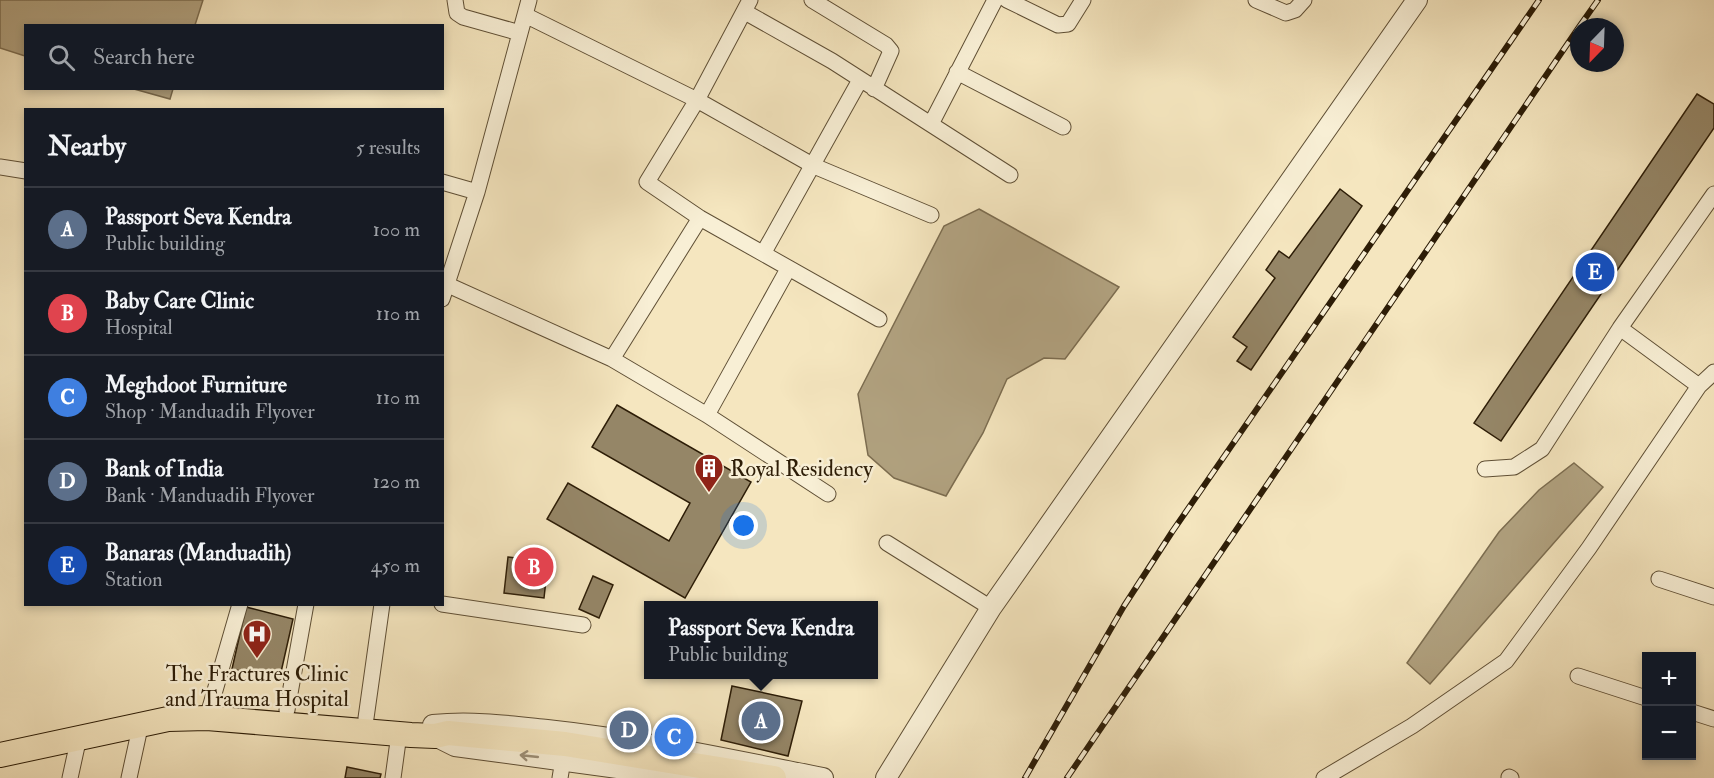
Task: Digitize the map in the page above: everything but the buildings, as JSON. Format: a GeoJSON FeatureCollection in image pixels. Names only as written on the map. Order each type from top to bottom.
{"type":"FeatureCollection","features":[{"type":"Feature","properties":{"kind":"main road"},"geometry":{"type":"LineString","coordinates":[[0,743],[139,706],[209,711],[399,734],[446,732]]}},
{"type":"Feature","properties":{"kind":"main road"},"geometry":{"type":"LineString","coordinates":[[0,755],[141,723],[209,711],[287,710],[366,718],[446,732],[565,744],[774,778]]}},
{"type":"Feature","properties":{"kind":"street"},"geometry":{"type":"LineString","coordinates":[[455,0],[457,13],[463,17],[520,33]]}},
{"type":"Feature","properties":{"kind":"street"},"geometry":{"type":"LineString","coordinates":[[812,0],[886,45],[891,51],[873,89]]}},
{"type":"Feature","properties":{"kind":"street"},"geometry":{"type":"LineString","coordinates":[[931,124],[995,0]]}},
{"type":"Feature","properties":{"kind":"street"},"geometry":{"type":"LineString","coordinates":[[1007,0],[1058,25],[1068,24],[1083,0]]}},
{"type":"Feature","properties":{"kind":"street"},"geometry":{"type":"LineString","coordinates":[[1256,0],[1287,13],[1295,10],[1304,0]]}},
{"type":"Feature","properties":{"kind":"street"},"geometry":{"type":"LineString","coordinates":[[886,778],[991,608],[1417,0]]}},
{"type":"Feature","properties":{"kind":"street"},"geometry":{"type":"LineString","coordinates":[[879,320],[788,269],[764,252],[700,218],[647,182],[697,100],[747,6],[1010,175]]}},
{"type":"Feature","properties":{"kind":"street"},"geometry":{"type":"LineString","coordinates":[[828,494],[707,415],[612,358],[445,292],[477,192],[527,8],[814,166],[932,215]]}},
{"type":"Feature","properties":{"kind":"street"},"geometry":{"type":"LineString","coordinates":[[957,72],[1063,127]]}},
{"type":"Feature","properties":{"kind":"street"},"geometry":{"type":"LineString","coordinates":[[764,252],[860,80]]}},
{"type":"Feature","properties":{"kind":"street"},"geometry":{"type":"LineString","coordinates":[[0,166],[24,171]]}},
{"type":"Feature","properties":{"kind":"street"},"geometry":{"type":"LineString","coordinates":[[444,183],[477,192]]}},
{"type":"Feature","properties":{"kind":"street"},"geometry":{"type":"LineString","coordinates":[[1485,469],[1514,466],[1542,449],[1620,328],[1714,194]]}},
{"type":"Feature","properties":{"kind":"street"},"geometry":{"type":"LineString","coordinates":[[612,358],[700,218]]}},
{"type":"Feature","properties":{"kind":"street"},"geometry":{"type":"LineString","coordinates":[[707,415],[788,269]]}},
{"type":"Feature","properties":{"kind":"street"},"geometry":{"type":"LineString","coordinates":[[1620,328],[1699,386]]}},
{"type":"Feature","properties":{"kind":"street"},"geometry":{"type":"LineString","coordinates":[[1324,778],[1412,726],[1506,661],[1589,548],[1699,386],[1714,372]]}},
{"type":"Feature","properties":{"kind":"street"},"geometry":{"type":"LineString","coordinates":[[887,543],[991,608]]}},
{"type":"Feature","properties":{"kind":"street"},"geometry":{"type":"LineString","coordinates":[[1659,579],[1714,597]]}},
{"type":"Feature","properties":{"kind":"street"},"geometry":{"type":"LineString","coordinates":[[444,604],[583,625]]}},
{"type":"Feature","properties":{"kind":"street"},"geometry":{"type":"LineString","coordinates":[[209,711],[239,606]]}},
{"type":"Feature","properties":{"kind":"street"},"geometry":{"type":"LineString","coordinates":[[287,710],[306,606]]}},
{"type":"Feature","properties":{"kind":"street"},"geometry":{"type":"LineString","coordinates":[[366,718],[382,606]]}},
{"type":"Feature","properties":{"kind":"street"},"geometry":{"type":"LineString","coordinates":[[1578,676],[1642,696]]}},
{"type":"Feature","properties":{"kind":"street"},"geometry":{"type":"LineString","coordinates":[[1696,713],[1714,719]]}},
{"type":"Feature","properties":{"kind":"street"},"geometry":{"type":"LineString","coordinates":[[692,778],[561,769],[455,746],[446,732],[461,722],[575,733],[659,745],[823,778]]}},
{"type":"Feature","properties":{"kind":"street"},"geometry":{"type":"LineString","coordinates":[[129,778],[141,723]]}},
{"type":"Feature","properties":{"kind":"street"},"geometry":{"type":"LineString","coordinates":[[393,778],[399,734]]}},
{"type":"Feature","properties":{"kind":"street"},"geometry":{"type":"LineString","coordinates":[[70,778],[79,737]]}},
{"type":"Feature","properties":{"kind":"shaded area"},"geometry":{"type":"Polygon","coordinates":[[[0,0],[203,0],[195,24],[24,24],[24,56],[0,48],[0,0]]]}},
{"type":"Feature","properties":{"kind":"shaded area"},"geometry":{"type":"Polygon","coordinates":[[[138,90],[172,90],[170,99],[138,90]]]}},
{"type":"Feature","properties":{"kind":"shaded area"},"geometry":{"type":"Polygon","coordinates":[[[979,209],[1119,287],[1065,359],[1044,358],[1007,379],[983,433],[946,496],[894,478],[868,455],[858,394],[944,226],[979,209]]]}},
{"type":"Feature","properties":{"kind":"shaded area"},"geometry":{"type":"Polygon","coordinates":[[[1574,463],[1603,487],[1430,684],[1407,663],[1499,532],[1539,490],[1574,463]]]}},
{"type":"Feature","properties":{"kind":"railway"},"geometry":{"type":"LineString","coordinates":[[1025,778],[1124,606],[1172,532],[1539,0]]}},
{"type":"Feature","properties":{"kind":"railway"},"geometry":{"type":"LineString","coordinates":[[1585,18],[1598,0]]}},
{"type":"Feature","properties":{"kind":"railway"},"geometry":{"type":"LineString","coordinates":[[1067,778],[1570,40]]}},
{"type":"Feature","properties":{"kind":"place","name":"Banaras (Manduadih)"},"geometry":{"type":"Point","coordinates":[1595,272]}},
{"type":"Feature","properties":{"kind":"place","name":"Royal Residency"},"geometry":{"type":"Point","coordinates":[709,494]}},
{"type":"Feature","properties":{"kind":"place","name":"Baby Care Clinic"},"geometry":{"type":"Point","coordinates":[534,567]}},
{"type":"Feature","properties":{"kind":"place","name":"The Fractures Clinic and Trauma Hospital"},"geometry":{"type":"Point","coordinates":[257,660]}},
{"type":"Feature","properties":{"kind":"place","name":"Passport Seva Kendra"},"geometry":{"type":"Point","coordinates":[761,721]}},
{"type":"Feature","properties":{"kind":"place","name":"Bank of India"},"geometry":{"type":"Point","coordinates":[629,730]}},
{"type":"Feature","properties":{"kind":"place","name":"Meghdoot Furniture"},"geometry":{"type":"Point","coordinates":[674,737]}}]}
